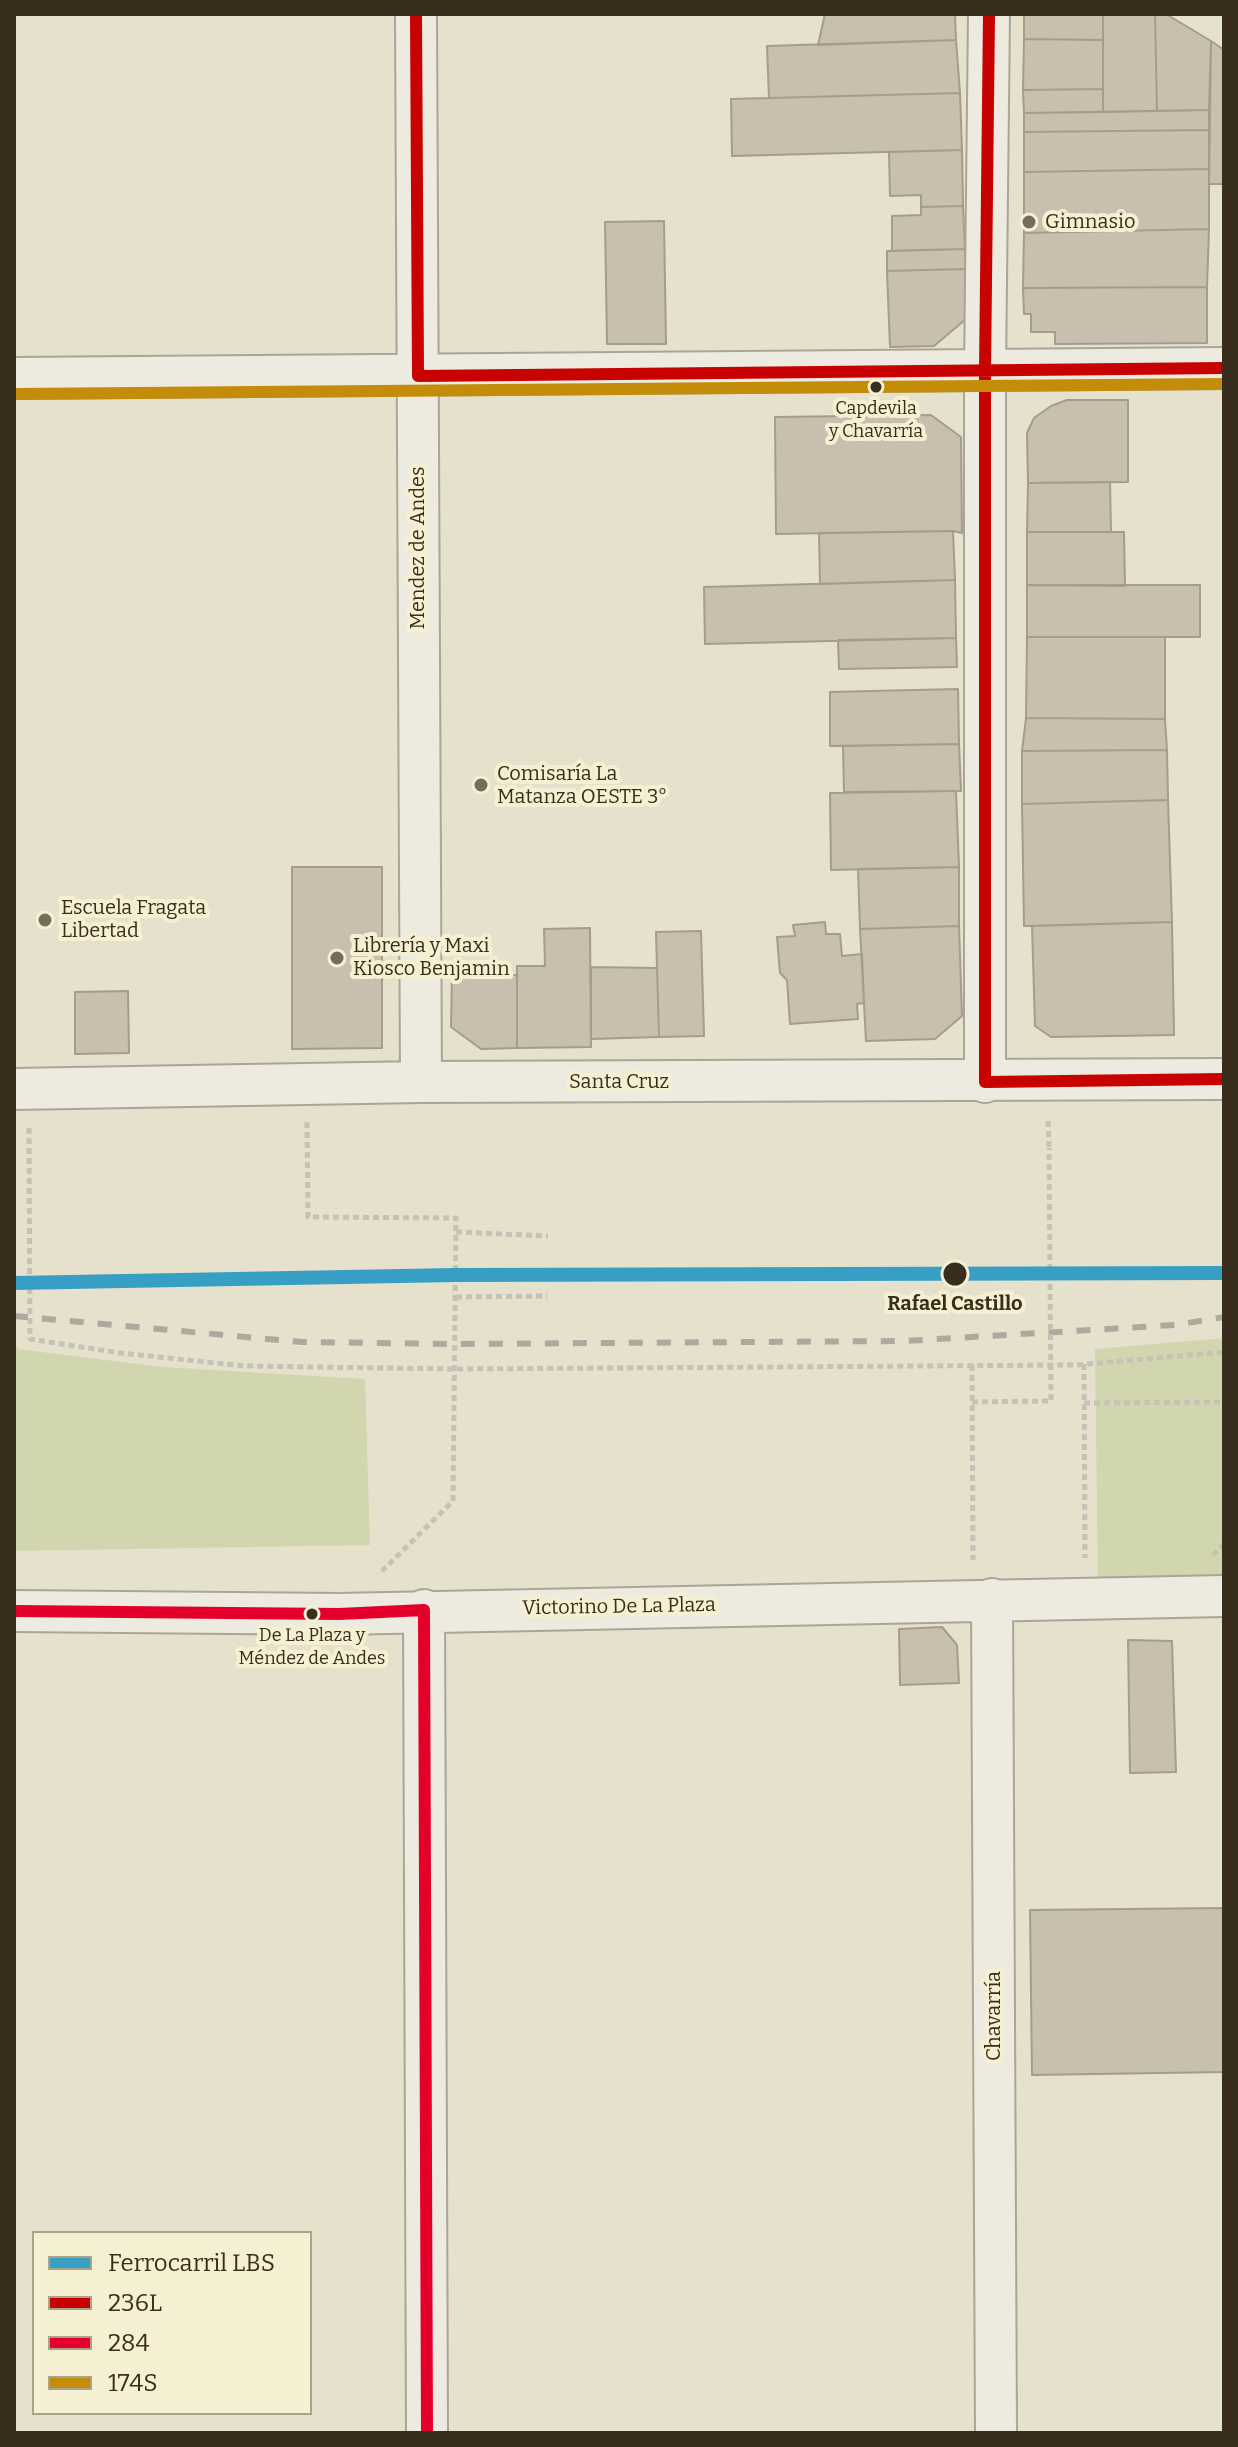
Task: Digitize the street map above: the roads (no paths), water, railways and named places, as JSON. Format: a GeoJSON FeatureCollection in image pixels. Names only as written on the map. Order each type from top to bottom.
{"type":"FeatureCollection","features":[{"type":"Feature","properties":{"kind":"street","name":"Mendez de Andes"},"geometry":{"type":"LineString","coordinates":[[416,14],[421,1082]]}},
{"type":"Feature","properties":{"kind":"street"},"geometry":{"type":"LineString","coordinates":[[985,1082],[985,371],[989,14]]}},
{"type":"Feature","properties":{"kind":"street"},"geometry":{"type":"LineString","coordinates":[[14,378],[1224,368]]}},
{"type":"Feature","properties":{"kind":"street","name":"Santa Cruz"},"geometry":{"type":"LineString","coordinates":[[22,1089],[421,1082],[1224,1079]]}},
{"type":"Feature","properties":{"kind":"street","name":"Victorino De La Plaza"},"geometry":{"type":"LineString","coordinates":[[14,1611],[339,1614],[1224,1596]]}},
{"type":"Feature","properties":{"kind":"street","name":"Chavarría"},"geometry":{"type":"LineString","coordinates":[[982,1600],[996,2433]]}},
{"type":"Feature","properties":{"kind":"street"},"geometry":{"type":"LineString","coordinates":[[424,1610],[427,2433]]}},
{"type":"Feature","properties":{"kind":"railway"},"geometry":{"type":"LineString","coordinates":[[14,1316],[302,1342],[455,1344],[904,1341],[1175,1325],[1224,1317]]}},
{"type":"Feature","properties":{"kind":"rail line","name":"LBS"},"geometry":{"type":"LineString","coordinates":[[14,1283],[456,1275],[1224,1273]]}},
{"type":"Feature","properties":{"kind":"place","name":"Gimnasio"},"geometry":{"type":"Point","coordinates":[1029,222]}},
{"type":"Feature","properties":{"kind":"place","name":"Capdevila y Chavarría"},"geometry":{"type":"Point","coordinates":[876,387]}},
{"type":"Feature","properties":{"kind":"place","name":"Comisaría La Matanza OESTE 3°"},"geometry":{"type":"Point","coordinates":[481,785]}},
{"type":"Feature","properties":{"kind":"place","name":"Escuela Fragata Libertad"},"geometry":{"type":"Point","coordinates":[45,920]}},
{"type":"Feature","properties":{"kind":"place","name":"Librería y Maxi Kiosco Benjamin"},"geometry":{"type":"Point","coordinates":[337,958]}},
{"type":"Feature","properties":{"kind":"place","name":"Rafael Castillo"},"geometry":{"type":"Point","coordinates":[955,1274]}},
{"type":"Feature","properties":{"kind":"place","name":"De La Plaza y Méndez de Andes"},"geometry":{"type":"Point","coordinates":[312,1614]}}]}
